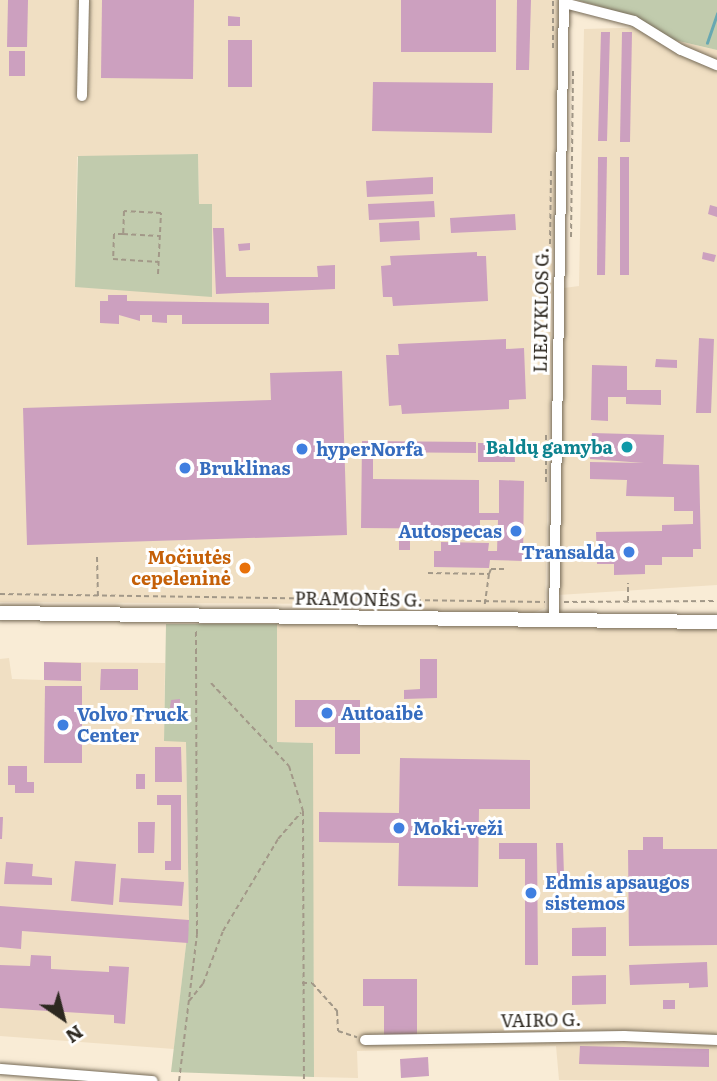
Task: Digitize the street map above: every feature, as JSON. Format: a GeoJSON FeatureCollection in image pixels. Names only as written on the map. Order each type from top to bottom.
{"type":"FeatureCollection","features":[{"type":"Feature","properties":{"kind":"main road","name":"PRAMONĖS G."},"geometry":{"type":"LineString","coordinates":[[0,613],[717,622]]}},
{"type":"Feature","properties":{"kind":"street"},"geometry":{"type":"LineString","coordinates":[[82,96],[84,0]]}},
{"type":"Feature","properties":{"kind":"street"},"geometry":{"type":"LineString","coordinates":[[564,2],[634,21],[681,50],[717,65]]}},
{"type":"Feature","properties":{"kind":"street","name":"LIEJYKLOS G."},"geometry":{"type":"LineString","coordinates":[[554,620],[564,2]]}},
{"type":"Feature","properties":{"kind":"street","name":"VAIRO G."},"geometry":{"type":"LineString","coordinates":[[365,1040],[624,1036],[717,1040]]}},
{"type":"Feature","properties":{"kind":"street"},"geometry":{"type":"LineString","coordinates":[[0,1069],[152,1081]]}},
{"type":"Feature","properties":{"kind":"path"},"geometry":{"type":"LineString","coordinates":[[123,234],[124,211],[161,213],[158,274]]}},
{"type":"Feature","properties":{"kind":"path"},"geometry":{"type":"LineString","coordinates":[[159,262],[113,259],[114,234],[160,237]]}},
{"type":"Feature","properties":{"kind":"path"},"geometry":{"type":"LineString","coordinates":[[97,557],[98,598]]}},
{"type":"Feature","properties":{"kind":"path"},"geometry":{"type":"LineString","coordinates":[[484,602],[491,569],[508,569]]}},
{"type":"Feature","properties":{"kind":"path"},"geometry":{"type":"LineString","coordinates":[[428,573],[488,575]]}},
{"type":"Feature","properties":{"kind":"path"},"geometry":{"type":"LineString","coordinates":[[628,583],[628,602]]}},
{"type":"Feature","properties":{"kind":"path"},"geometry":{"type":"LineString","coordinates":[[0,594],[98,598],[484,602],[717,601]]}},
{"type":"Feature","properties":{"kind":"path"},"geometry":{"type":"LineString","coordinates":[[179,1081],[197,934],[197,633]]}},
{"type":"Feature","properties":{"kind":"path"},"geometry":{"type":"LineString","coordinates":[[211,683],[289,766],[303,811],[304,1081]]}},
{"type":"Feature","properties":{"kind":"path"},"geometry":{"type":"LineString","coordinates":[[188,1002],[203,984],[223,931],[278,839],[303,811]]}},
{"type":"Feature","properties":{"kind":"path"},"geometry":{"type":"LineString","coordinates":[[302,983],[312,983],[337,1011],[338,1031],[365,1040]]}},
{"type":"Feature","properties":{"kind":"shaded area"},"geometry":{"type":"Polygon","coordinates":[[[0,0],[559,0],[545,608],[533,613],[368,610],[360,604],[0,602],[0,0]],[[198,154],[77,157],[75,287],[212,204],[199,204],[198,154]]]}},
{"type":"Feature","properties":{"kind":"shaded area"},"geometry":{"type":"Polygon","coordinates":[[[656,27],[670,39],[717,50],[717,585],[558,595],[564,288],[579,286],[584,29],[656,27]]]}},
{"type":"Feature","properties":{"kind":"shaded area"},"geometry":{"type":"Polygon","coordinates":[[[277,624],[717,629],[717,1081],[559,1080],[556,1046],[357,1051],[358,1078],[314,1077],[312,743],[277,742],[277,624]]]}},
{"type":"Feature","properties":{"kind":"shaded area"},"geometry":{"type":"Polygon","coordinates":[[[9,658],[12,679],[44,680],[44,662],[165,663],[164,741],[186,741],[189,920],[174,1049],[0,1036],[0,659],[9,658]]]}},
{"type":"Feature","properties":{"kind":"green space"},"geometry":{"type":"Polygon","coordinates":[[[577,0],[717,0],[717,50],[670,39],[636,17],[577,0]]]}},
{"type":"Feature","properties":{"kind":"green space"},"geometry":{"type":"Polygon","coordinates":[[[198,154],[199,204],[212,204],[212,297],[75,287],[78,156],[198,154]]]}},
{"type":"Feature","properties":{"kind":"green space"},"geometry":{"type":"Polygon","coordinates":[[[166,624],[277,624],[277,742],[313,743],[314,1077],[171,1072],[189,920],[186,742],[164,741],[166,624]]]}},
{"type":"Feature","properties":{"kind":"building"},"geometry":{"type":"Polygon","coordinates":[[[8,0],[28,0],[27,47],[7,47],[8,0]]]}},
{"type":"Feature","properties":{"kind":"building"},"geometry":{"type":"Polygon","coordinates":[[[102,0],[194,0],[193,79],[101,78],[102,0]]]}},
{"type":"Feature","properties":{"kind":"building"},"geometry":{"type":"Polygon","coordinates":[[[401,0],[496,0],[496,52],[401,52],[401,0]]]}},
{"type":"Feature","properties":{"kind":"building"},"geometry":{"type":"Polygon","coordinates":[[[517,0],[531,0],[529,70],[516,70],[517,0]]]}},
{"type":"Feature","properties":{"kind":"building"},"geometry":{"type":"Polygon","coordinates":[[[228,16],[240,17],[240,26],[228,26],[228,16]]]}},
{"type":"Feature","properties":{"kind":"building"},"geometry":{"type":"Polygon","coordinates":[[[601,32],[610,32],[607,141],[598,141],[601,32]]]}},
{"type":"Feature","properties":{"kind":"building"},"geometry":{"type":"Polygon","coordinates":[[[622,32],[632,32],[630,142],[620,142],[622,32]]]}},
{"type":"Feature","properties":{"kind":"building"},"geometry":{"type":"Polygon","coordinates":[[[228,40],[252,40],[252,87],[228,87],[228,40]]]}},
{"type":"Feature","properties":{"kind":"building"},"geometry":{"type":"Polygon","coordinates":[[[9,51],[25,51],[25,76],[9,76],[9,51]]]}},
{"type":"Feature","properties":{"kind":"building"},"geometry":{"type":"Polygon","coordinates":[[[373,82],[493,83],[492,133],[372,131],[373,82]]]}},
{"type":"Feature","properties":{"kind":"building"},"geometry":{"type":"Polygon","coordinates":[[[598,157],[607,157],[605,275],[597,275],[598,157]]]}},
{"type":"Feature","properties":{"kind":"building"},"geometry":{"type":"Polygon","coordinates":[[[620,157],[629,157],[629,275],[620,275],[620,157]]]}},
{"type":"Feature","properties":{"kind":"building"},"geometry":{"type":"Polygon","coordinates":[[[433,177],[433,194],[367,197],[366,181],[433,177]]]}},
{"type":"Feature","properties":{"kind":"building"},"geometry":{"type":"Polygon","coordinates":[[[434,201],[435,217],[369,220],[368,204],[434,201]]]}},
{"type":"Feature","properties":{"kind":"building"},"geometry":{"type":"Polygon","coordinates":[[[710,205],[717,207],[717,217],[708,214],[710,205]]]}},
{"type":"Feature","properties":{"kind":"building"},"geometry":{"type":"Polygon","coordinates":[[[515,214],[516,230],[451,233],[450,218],[515,214]]]}},
{"type":"Feature","properties":{"kind":"building"},"geometry":{"type":"Polygon","coordinates":[[[419,221],[420,240],[380,242],[379,223],[419,221]]]}},
{"type":"Feature","properties":{"kind":"building"},"geometry":{"type":"Polygon","coordinates":[[[213,228],[224,228],[226,277],[318,277],[317,266],[335,265],[335,289],[216,294],[213,228]]]}},
{"type":"Feature","properties":{"kind":"building"},"geometry":{"type":"Polygon","coordinates":[[[250,243],[250,250],[239,251],[238,244],[250,243]]]}},
{"type":"Feature","properties":{"kind":"building"},"geometry":{"type":"Polygon","coordinates":[[[477,252],[477,256],[486,256],[488,301],[393,306],[392,297],[383,297],[381,266],[391,265],[390,256],[477,252]]]}},
{"type":"Feature","properties":{"kind":"building"},"geometry":{"type":"Polygon","coordinates":[[[703,252],[716,255],[714,262],[702,259],[703,252]]]}},
{"type":"Feature","properties":{"kind":"building"},"geometry":{"type":"Polygon","coordinates":[[[108,295],[127,295],[127,301],[269,303],[269,324],[182,324],[182,315],[167,315],[167,323],[152,322],[152,315],[140,315],[140,321],[119,315],[119,324],[100,323],[100,301],[108,301],[108,295]]]}},
{"type":"Feature","properties":{"kind":"building"},"geometry":{"type":"Polygon","coordinates":[[[699,338],[714,339],[711,413],[696,413],[699,338]]]}},
{"type":"Feature","properties":{"kind":"building"},"geometry":{"type":"Polygon","coordinates":[[[506,339],[506,349],[524,348],[526,399],[509,400],[509,409],[402,414],[401,405],[389,406],[386,355],[399,355],[398,344],[506,339]]]}},
{"type":"Feature","properties":{"kind":"building"},"geometry":{"type":"Polygon","coordinates":[[[656,359],[677,360],[677,368],[655,367],[656,359]]]}},
{"type":"Feature","properties":{"kind":"building"},"geometry":{"type":"Polygon","coordinates":[[[592,365],[627,366],[627,390],[661,390],[661,405],[626,404],[626,397],[608,397],[608,421],[591,420],[592,365]]]}},
{"type":"Feature","properties":{"kind":"building","name":"Bruklinas"},"geometry":{"type":"Polygon","coordinates":[[[342,371],[347,535],[27,545],[23,408],[271,400],[270,373],[342,371]]]}},
{"type":"Feature","properties":{"kind":"building"},"geometry":{"type":"Polygon","coordinates":[[[592,433],[664,435],[663,464],[699,465],[701,549],[693,549],[693,557],[662,557],[662,565],[645,565],[645,574],[614,575],[614,564],[597,564],[596,532],[662,531],[662,525],[693,524],[693,511],[674,511],[674,497],[626,496],[627,480],[590,479],[590,462],[644,463],[590,459],[592,433]]]}},
{"type":"Feature","properties":{"kind":"building"},"geometry":{"type":"Polygon","coordinates":[[[362,441],[476,442],[476,453],[373,452],[373,479],[479,480],[479,513],[499,513],[499,480],[524,481],[523,561],[490,560],[489,568],[434,567],[434,551],[441,551],[441,542],[489,543],[488,551],[497,551],[498,520],[480,520],[480,529],[361,528],[362,441]]]}},
{"type":"Feature","properties":{"kind":"building"},"geometry":{"type":"Polygon","coordinates":[[[478,443],[514,443],[515,462],[478,462],[478,443]]]}},
{"type":"Feature","properties":{"kind":"building"},"geometry":{"type":"Polygon","coordinates":[[[399,540],[410,540],[410,550],[399,550],[399,540]]]}},
{"type":"Feature","properties":{"kind":"building","name":"Močiutės cepeleninė"},"geometry":{"type":"Polygon","coordinates":[[[253,565],[253,571],[238,572],[238,566],[253,565]]]}},
{"type":"Feature","properties":{"kind":"building"},"geometry":{"type":"Polygon","coordinates":[[[420,659],[437,659],[437,698],[404,699],[404,690],[420,689],[420,659]]]}},
{"type":"Feature","properties":{"kind":"building"},"geometry":{"type":"Polygon","coordinates":[[[44,662],[81,663],[81,681],[44,680],[44,662]]]}},
{"type":"Feature","properties":{"kind":"building"},"geometry":{"type":"Polygon","coordinates":[[[101,669],[138,669],[138,690],[100,690],[101,669]]]}},
{"type":"Feature","properties":{"kind":"building","name":"Volvo Truck Center"},"geometry":{"type":"Polygon","coordinates":[[[45,686],[82,686],[82,763],[44,763],[45,686]]]}},
{"type":"Feature","properties":{"kind":"building"},"geometry":{"type":"Polygon","coordinates":[[[180,699],[179,721],[168,722],[171,700],[180,699]]]}},
{"type":"Feature","properties":{"kind":"building","name":"Autoaibė"},"geometry":{"type":"Polygon","coordinates":[[[295,700],[360,700],[360,754],[335,754],[335,727],[295,727],[295,700]]]}},
{"type":"Feature","properties":{"kind":"building"},"geometry":{"type":"Polygon","coordinates":[[[155,747],[181,747],[182,782],[155,782],[155,747]]]}},
{"type":"Feature","properties":{"kind":"building","name":"Moki-veži"},"geometry":{"type":"Polygon","coordinates":[[[400,758],[530,760],[530,809],[479,809],[478,887],[398,886],[399,843],[319,842],[319,812],[399,813],[400,758]]]}},
{"type":"Feature","properties":{"kind":"building"},"geometry":{"type":"Polygon","coordinates":[[[8,766],[27,766],[27,782],[34,782],[34,793],[15,793],[15,785],[8,785],[8,766]]]}},
{"type":"Feature","properties":{"kind":"building"},"geometry":{"type":"Polygon","coordinates":[[[136,774],[145,774],[145,789],[136,789],[136,774]]]}},
{"type":"Feature","properties":{"kind":"building"},"geometry":{"type":"Polygon","coordinates":[[[157,795],[181,795],[181,870],[165,870],[165,861],[171,861],[171,805],[157,805],[157,795]]]}},
{"type":"Feature","properties":{"kind":"building"},"geometry":{"type":"Polygon","coordinates":[[[0,817],[3,817],[2,839],[0,839],[0,817]]]}},
{"type":"Feature","properties":{"kind":"building"},"geometry":{"type":"Polygon","coordinates":[[[138,822],[155,822],[154,853],[138,853],[138,822]]]}},
{"type":"Feature","properties":{"kind":"building"},"geometry":{"type":"Polygon","coordinates":[[[643,837],[663,837],[663,849],[717,849],[717,945],[629,946],[628,850],[643,850],[643,837]]]}},
{"type":"Feature","properties":{"kind":"building"},"geometry":{"type":"Polygon","coordinates":[[[499,843],[537,843],[538,965],[525,965],[525,859],[499,859],[499,843]]]}},
{"type":"Feature","properties":{"kind":"building"},"geometry":{"type":"Polygon","coordinates":[[[556,843],[563,843],[564,876],[557,876],[556,843]]]}},
{"type":"Feature","properties":{"kind":"building"},"geometry":{"type":"Polygon","coordinates":[[[75,861],[116,864],[113,905],[71,901],[75,861]]]}},
{"type":"Feature","properties":{"kind":"building"},"geometry":{"type":"Polygon","coordinates":[[[6,862],[33,864],[32,876],[52,878],[52,885],[4,884],[6,862]]]}},
{"type":"Feature","properties":{"kind":"building"},"geometry":{"type":"Polygon","coordinates":[[[121,878],[184,882],[182,906],[119,902],[121,878]]]}},
{"type":"Feature","properties":{"kind":"building"},"geometry":{"type":"Polygon","coordinates":[[[0,906],[189,920],[188,943],[22,931],[21,949],[0,947],[0,906]]]}},
{"type":"Feature","properties":{"kind":"building"},"geometry":{"type":"Polygon","coordinates":[[[606,927],[606,956],[572,956],[572,928],[606,927]]]}},
{"type":"Feature","properties":{"kind":"building"},"geometry":{"type":"Polygon","coordinates":[[[31,955],[51,956],[51,969],[109,972],[109,966],[129,967],[125,1024],[114,1023],[114,1015],[0,1008],[0,965],[30,966],[31,955]]]}},
{"type":"Feature","properties":{"kind":"building"},"geometry":{"type":"Polygon","coordinates":[[[707,962],[708,987],[689,988],[689,983],[630,985],[629,965],[707,962]]]}},
{"type":"Feature","properties":{"kind":"building"},"geometry":{"type":"Polygon","coordinates":[[[606,975],[606,1004],[572,1005],[572,976],[606,975]]]}},
{"type":"Feature","properties":{"kind":"building"},"geometry":{"type":"Polygon","coordinates":[[[363,979],[417,979],[417,1037],[384,1038],[384,1006],[363,1006],[363,979]]]}},
{"type":"Feature","properties":{"kind":"building"},"geometry":{"type":"Polygon","coordinates":[[[663,1000],[675,1000],[675,1009],[663,1009],[663,1000]]]}},
{"type":"Feature","properties":{"kind":"building"},"geometry":{"type":"Polygon","coordinates":[[[580,1046],[709,1049],[709,1067],[579,1064],[580,1046]]]}},
{"type":"Feature","properties":{"kind":"building"},"geometry":{"type":"Polygon","coordinates":[[[428,1057],[429,1076],[401,1078],[400,1059],[428,1057]]]}},
{"type":"Feature","properties":{"kind":"waterway"},"geometry":{"type":"LineString","coordinates":[[707,43],[717,14]]}},
{"type":"Feature","properties":{"kind":"place","name":"Baldų gamyba"},"geometry":{"type":"Point","coordinates":[627,447]}},
{"type":"Feature","properties":{"kind":"place","name":"hyperNorfa"},"geometry":{"type":"Point","coordinates":[302,449]}},
{"type":"Feature","properties":{"kind":"place","name":"Bruklinas"},"geometry":{"type":"Point","coordinates":[185,468]}},
{"type":"Feature","properties":{"kind":"place","name":"Autospecas"},"geometry":{"type":"Point","coordinates":[516,531]}},
{"type":"Feature","properties":{"kind":"place","name":"Transalda"},"geometry":{"type":"Point","coordinates":[629,552]}},
{"type":"Feature","properties":{"kind":"place","name":"Močiutės cepeleninė"},"geometry":{"type":"Point","coordinates":[245,568]}},
{"type":"Feature","properties":{"kind":"place","name":"Autoaibė"},"geometry":{"type":"Point","coordinates":[327,713]}},
{"type":"Feature","properties":{"kind":"place","name":"Volvo Truck Center"},"geometry":{"type":"Point","coordinates":[63,725]}},
{"type":"Feature","properties":{"kind":"place","name":"Moki-veži"},"geometry":{"type":"Point","coordinates":[399,828]}},
{"type":"Feature","properties":{"kind":"place","name":"Edmis apsaugos sistemos"},"geometry":{"type":"Point","coordinates":[531,893]}}]}
